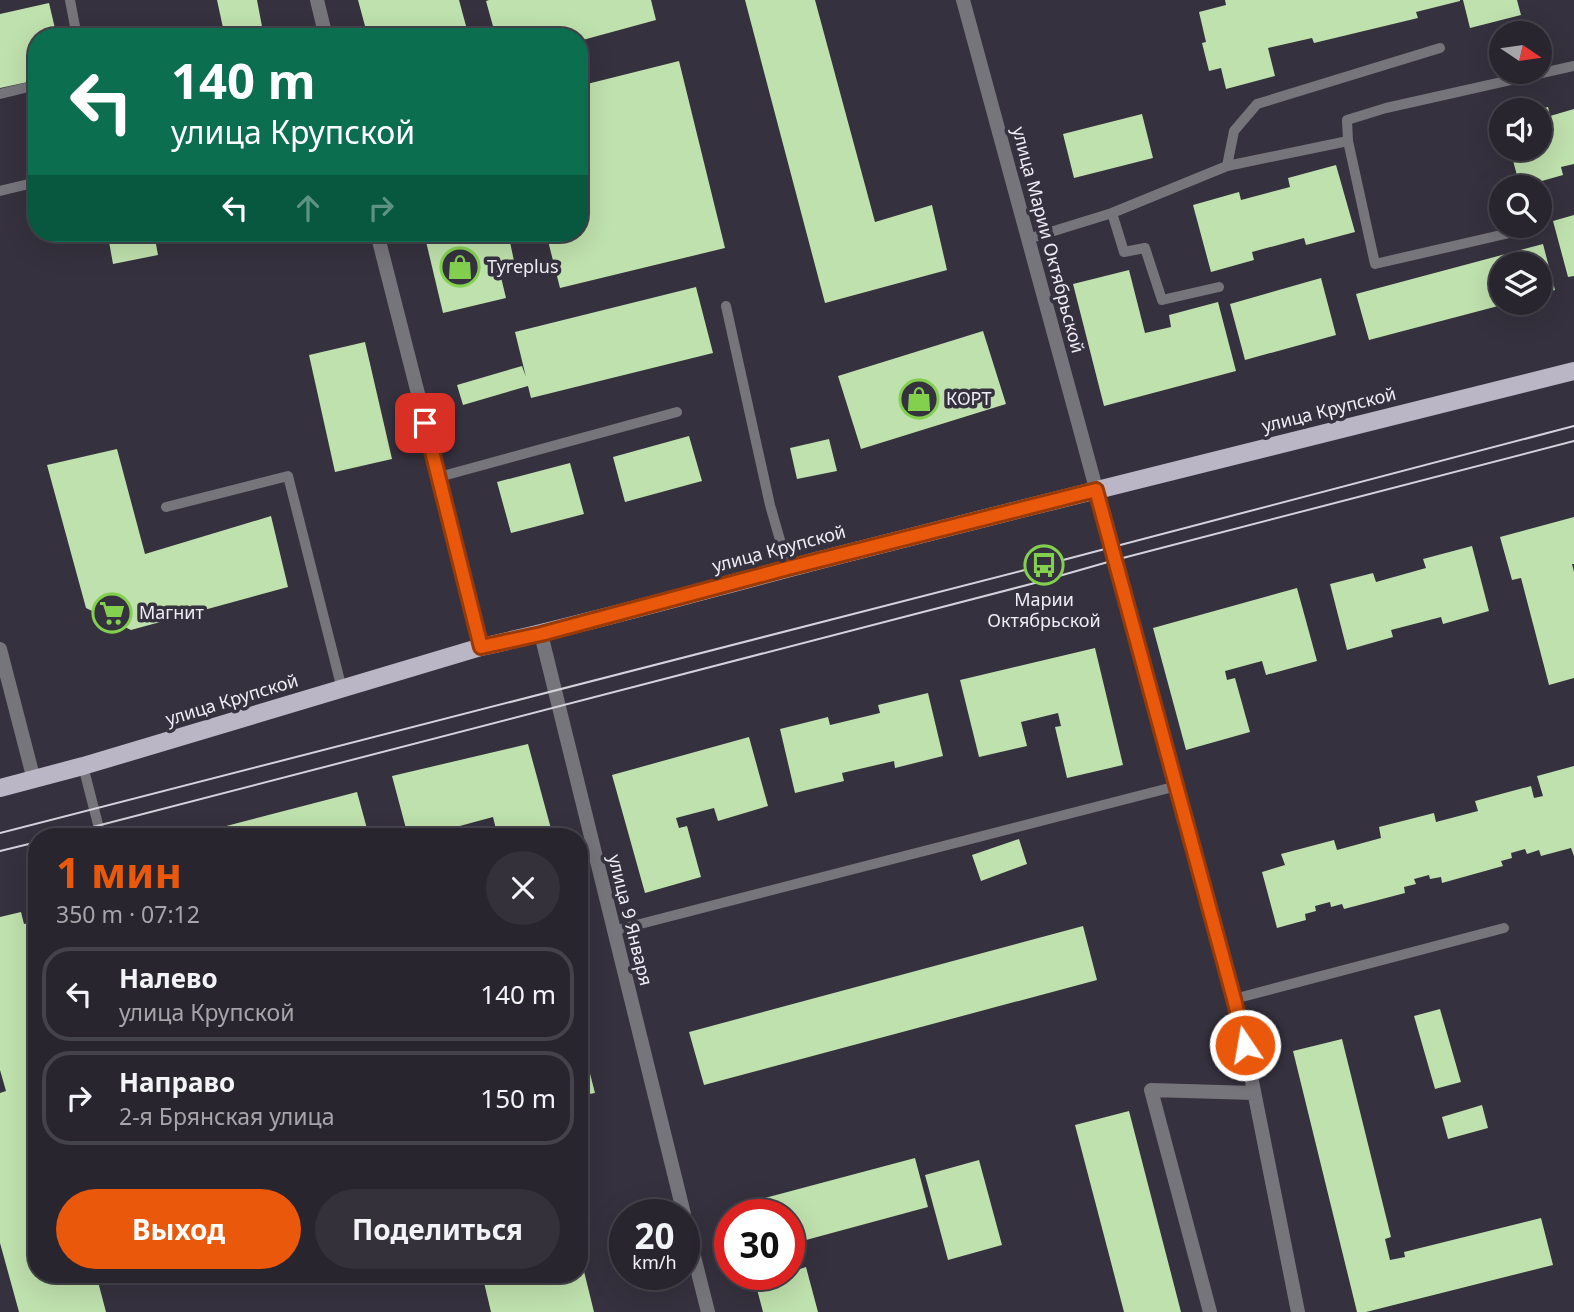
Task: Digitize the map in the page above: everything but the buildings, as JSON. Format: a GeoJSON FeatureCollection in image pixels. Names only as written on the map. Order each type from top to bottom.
{"type":"FeatureCollection","features":[{"type":"Feature","properties":{"kind":"main road","name":"улица Крупской"},"geometry":{"type":"LineString","coordinates":[[0,788],[83,766],[481,647],[1574,371]]}},
{"type":"Feature","properties":{"kind":"street"},"geometry":{"type":"LineString","coordinates":[[317,0],[324,28]]}},
{"type":"Feature","properties":{"kind":"street","name":"улица Марии Октябрьской"},"geometry":{"type":"LineString","coordinates":[[962,0],[1234,999],[1298,1312]]}},
{"type":"Feature","properties":{"kind":"street"},"geometry":{"type":"LineString","coordinates":[[379,242],[481,647]]}},
{"type":"Feature","properties":{"kind":"street","name":"улица 9 Января"},"geometry":{"type":"LineString","coordinates":[[541,634],[680,1199]]}},
{"type":"Feature","properties":{"kind":"street"},"geometry":{"type":"LineString","coordinates":[[0,649],[34,780]]}},
{"type":"Feature","properties":{"kind":"street"},"geometry":{"type":"LineString","coordinates":[[1210,1312],[1151,1090],[1254,1093]]}},
{"type":"Feature","properties":{"kind":"street","name":"улица 9 Января"},"geometry":{"type":"LineString","coordinates":[[700,1280],[708,1312]]}},
{"type":"Feature","properties":{"kind":"lane"},"geometry":{"type":"LineString","coordinates":[[70,0],[75,28]]}},
{"type":"Feature","properties":{"kind":"lane"},"geometry":{"type":"LineString","coordinates":[[1227,166],[1234,131],[1257,104],[1440,48]]}},
{"type":"Feature","properties":{"kind":"lane"},"geometry":{"type":"LineString","coordinates":[[1489,238],[1375,264],[1348,141],[1347,120],[1386,108],[1574,66]]}},
{"type":"Feature","properties":{"kind":"lane"},"geometry":{"type":"LineString","coordinates":[[0,94],[28,87]]}},
{"type":"Feature","properties":{"kind":"lane"},"geometry":{"type":"LineString","coordinates":[[1028,239],[1112,213],[1227,166],[1348,141]]}},
{"type":"Feature","properties":{"kind":"lane"},"geometry":{"type":"LineString","coordinates":[[0,191],[28,184]]}},
{"type":"Feature","properties":{"kind":"lane"},"geometry":{"type":"LineString","coordinates":[[1112,213],[1124,251],[1146,248],[1161,300],[1219,287]]}},
{"type":"Feature","properties":{"kind":"lane"},"geometry":{"type":"LineString","coordinates":[[726,306],[770,505],[788,568]]}},
{"type":"Feature","properties":{"kind":"lane"},"geometry":{"type":"LineString","coordinates":[[439,477],[677,412]]}},
{"type":"Feature","properties":{"kind":"lane"},"geometry":{"type":"LineString","coordinates":[[166,507],[288,476],[342,689]]}},
{"type":"Feature","properties":{"kind":"lane"},"geometry":{"type":"LineString","coordinates":[[83,766],[99,828]]}},
{"type":"Feature","properties":{"kind":"lane"},"geometry":{"type":"LineString","coordinates":[[613,931],[1177,786]]}},
{"type":"Feature","properties":{"kind":"lane"},"geometry":{"type":"LineString","coordinates":[[1234,999],[1504,928]]}},
{"type":"Feature","properties":{"kind":"tram line"},"geometry":{"type":"LineString","coordinates":[[0,833],[1574,426]]}},
{"type":"Feature","properties":{"kind":"tram line"},"geometry":{"type":"LineString","coordinates":[[89,828],[1574,441]]}},
{"type":"Feature","properties":{"kind":"tram line"},"geometry":{"type":"LineString","coordinates":[[0,851],[28,844]]}},
{"type":"Feature","properties":{"kind":"place","name":"Tyreplus"},"geometry":{"type":"Point","coordinates":[460,267]}},
{"type":"Feature","properties":{"kind":"place","name":"КОРТ"},"geometry":{"type":"Point","coordinates":[919,399]}},
{"type":"Feature","properties":{"kind":"place","name":"Марии Октябрьской"},"geometry":{"type":"Point","coordinates":[1044,565]}},
{"type":"Feature","properties":{"kind":"place","name":"Магнит"},"geometry":{"type":"Point","coordinates":[112,613]}},
{"type":"Feature","properties":{"kind":"route"},"geometry":{"type":"LineString","coordinates":[[425,423],[481,647],[541,634],[1096,490],[1245,1045]]}}]}
